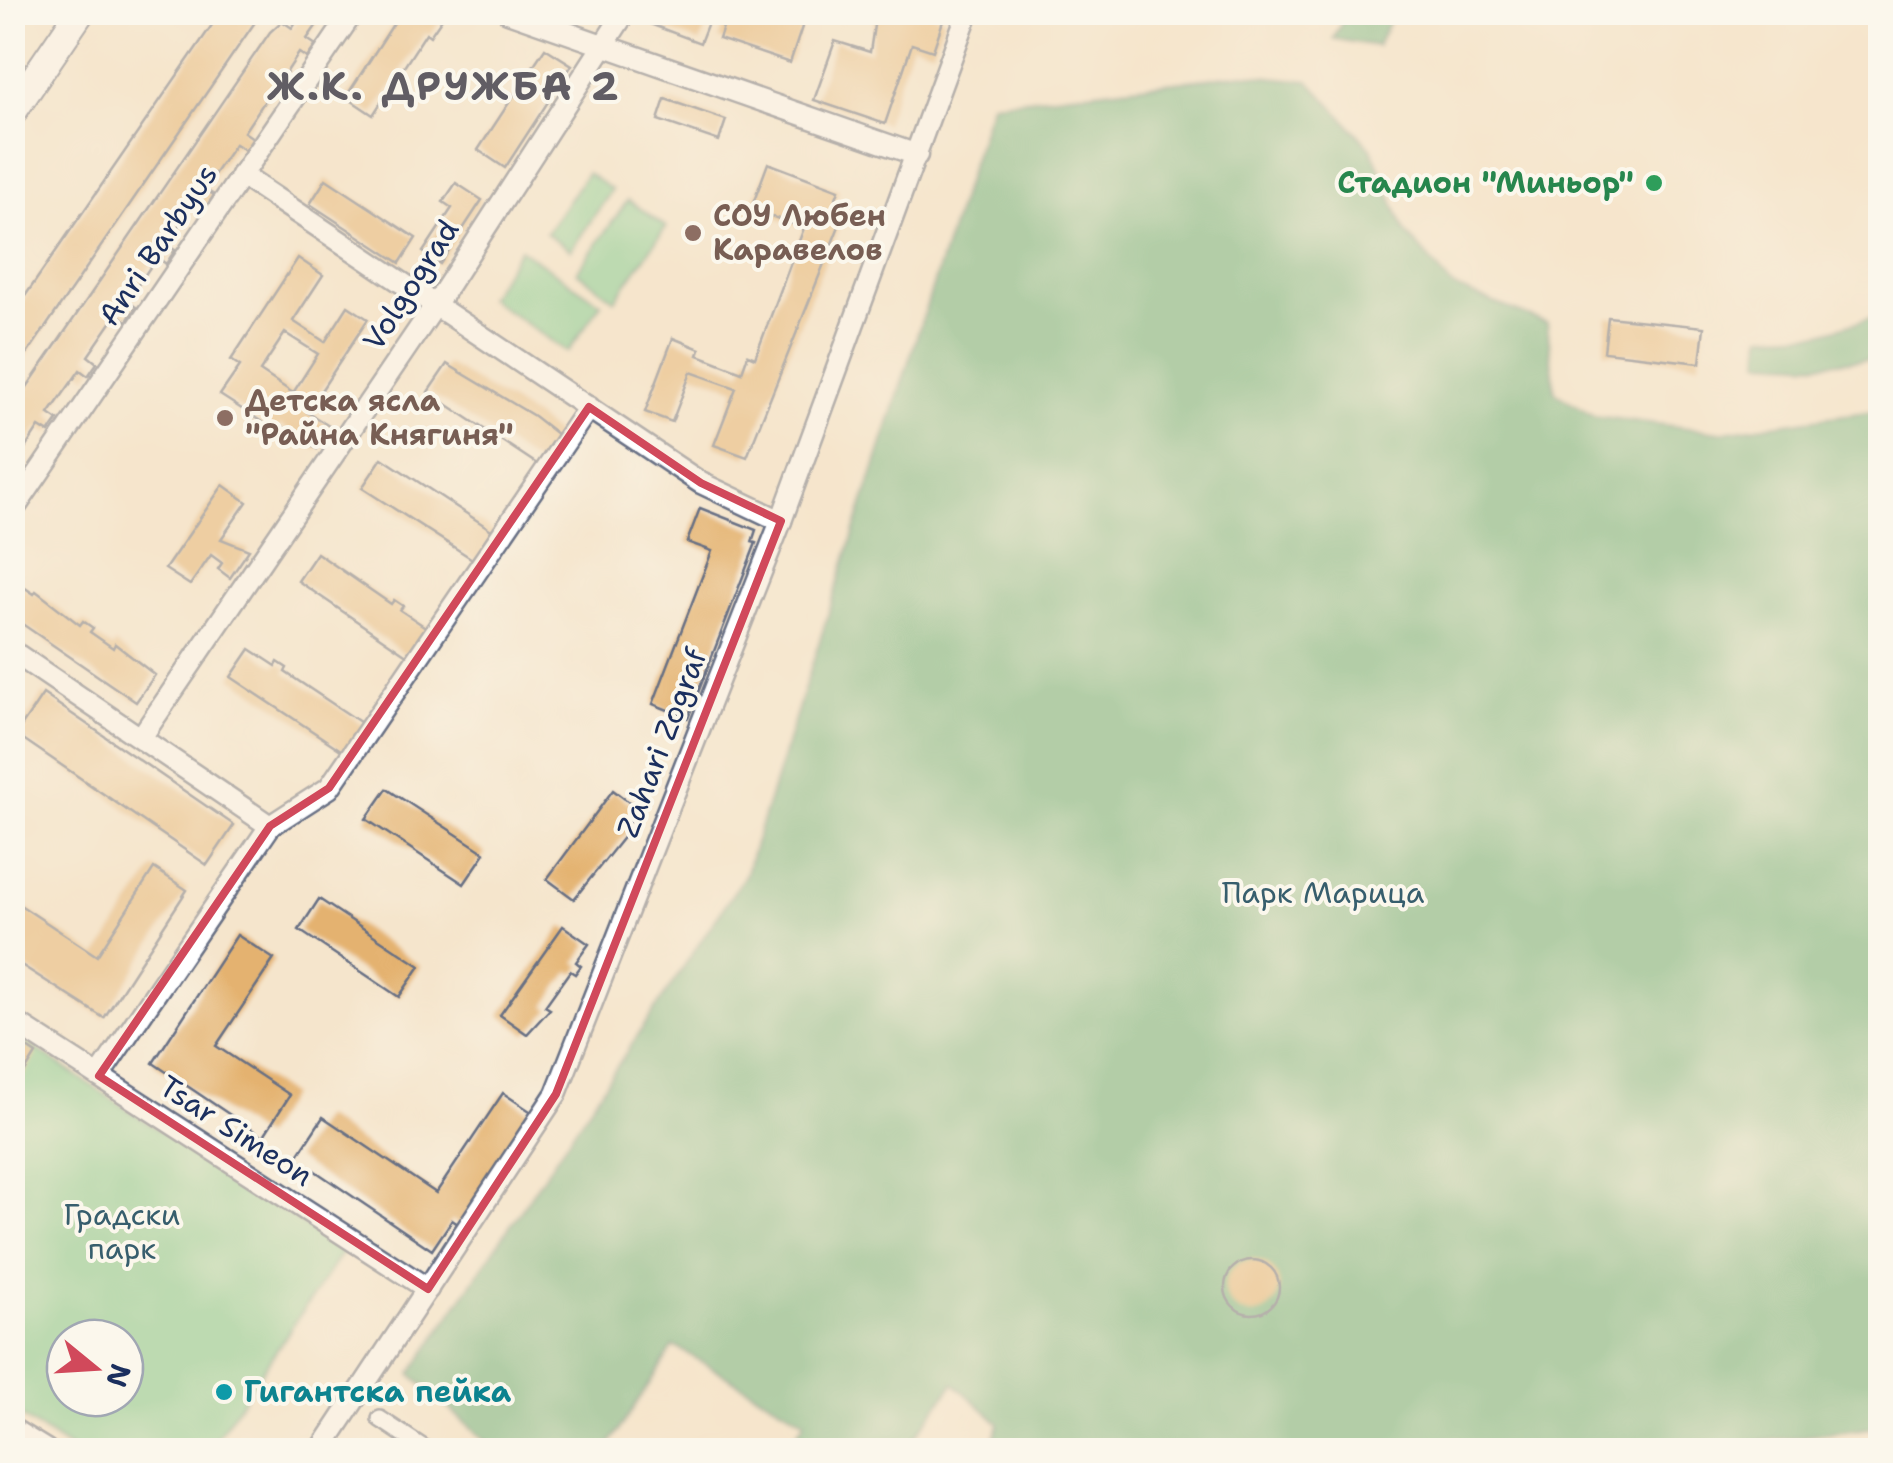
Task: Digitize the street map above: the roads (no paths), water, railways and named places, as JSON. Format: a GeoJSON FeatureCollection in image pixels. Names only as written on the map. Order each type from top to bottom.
{"type":"FeatureCollection","features":[{"type":"Feature","properties":{"kind":"street"},"geometry":{"type":"LineString","coordinates":[[12,112],[80,12]]}},
{"type":"Feature","properties":{"kind":"street","name":"Anri Barbyus"},"geometry":{"type":"LineString","coordinates":[[12,512],[353,12]]}},
{"type":"Feature","properties":{"kind":"street"},"geometry":{"type":"LineString","coordinates":[[508,12],[917,155]]}},
{"type":"Feature","properties":{"kind":"street","name":"Volgograd"},"geometry":{"type":"LineString","coordinates":[[142,736],[436,304],[624,12]]}},
{"type":"Feature","properties":{"kind":"street","name":"Zahari Zograf"},"geometry":{"type":"LineString","coordinates":[[322,1450],[556,1094],[782,521],[968,12]]}},
{"type":"Feature","properties":{"kind":"street"},"geometry":{"type":"LineString","coordinates":[[241,175],[701,483],[782,521]]}},
{"type":"Feature","properties":{"kind":"street"},"geometry":{"type":"LineString","coordinates":[[99,1076],[270,826],[330,788],[589,406]]}},
{"type":"Feature","properties":{"kind":"street"},"geometry":{"type":"LineString","coordinates":[[12,652],[142,736],[270,826]]}},
{"type":"Feature","properties":{"kind":"street","name":"Tsar Simeon"},"geometry":{"type":"LineString","coordinates":[[12,1020],[428,1289]]}},
{"type":"Feature","properties":{"kind":"street"},"geometry":{"type":"LineString","coordinates":[[380,1419],[426,1450]]}},
{"type":"Feature","properties":{"kind":"street"},"geometry":{"type":"LineString","coordinates":[[12,1429],[46,1450]]}},
{"type":"Feature","properties":{"kind":"place","name":"Стадион \"Миньор\""},"geometry":{"type":"Point","coordinates":[1654,183]}},
{"type":"Feature","properties":{"kind":"place","name":"СОУ Любен Каравелов"},"geometry":{"type":"Point","coordinates":[693,233]}},
{"type":"Feature","properties":{"kind":"place","name":"Детска ясла \"Райна Княгиня\""},"geometry":{"type":"Point","coordinates":[225,418]}},
{"type":"Feature","properties":{"kind":"place","name":"Гигантска пейка"},"geometry":{"type":"Point","coordinates":[224,1392]}},
{"type":"Feature","properties":{"kind":"district","name":"Ж.К. ДРУЖБА 2"},"geometry":{"type":"Point","coordinates":[444,86]}},
{"type":"Feature","properties":{"kind":"park label","name":"Парк Марица"},"geometry":{"type":"Point","coordinates":[1323,893]}},
{"type":"Feature","properties":{"kind":"park label","name":"Градски парк"},"geometry":{"type":"Point","coordinates":[122,1232]}}]}
